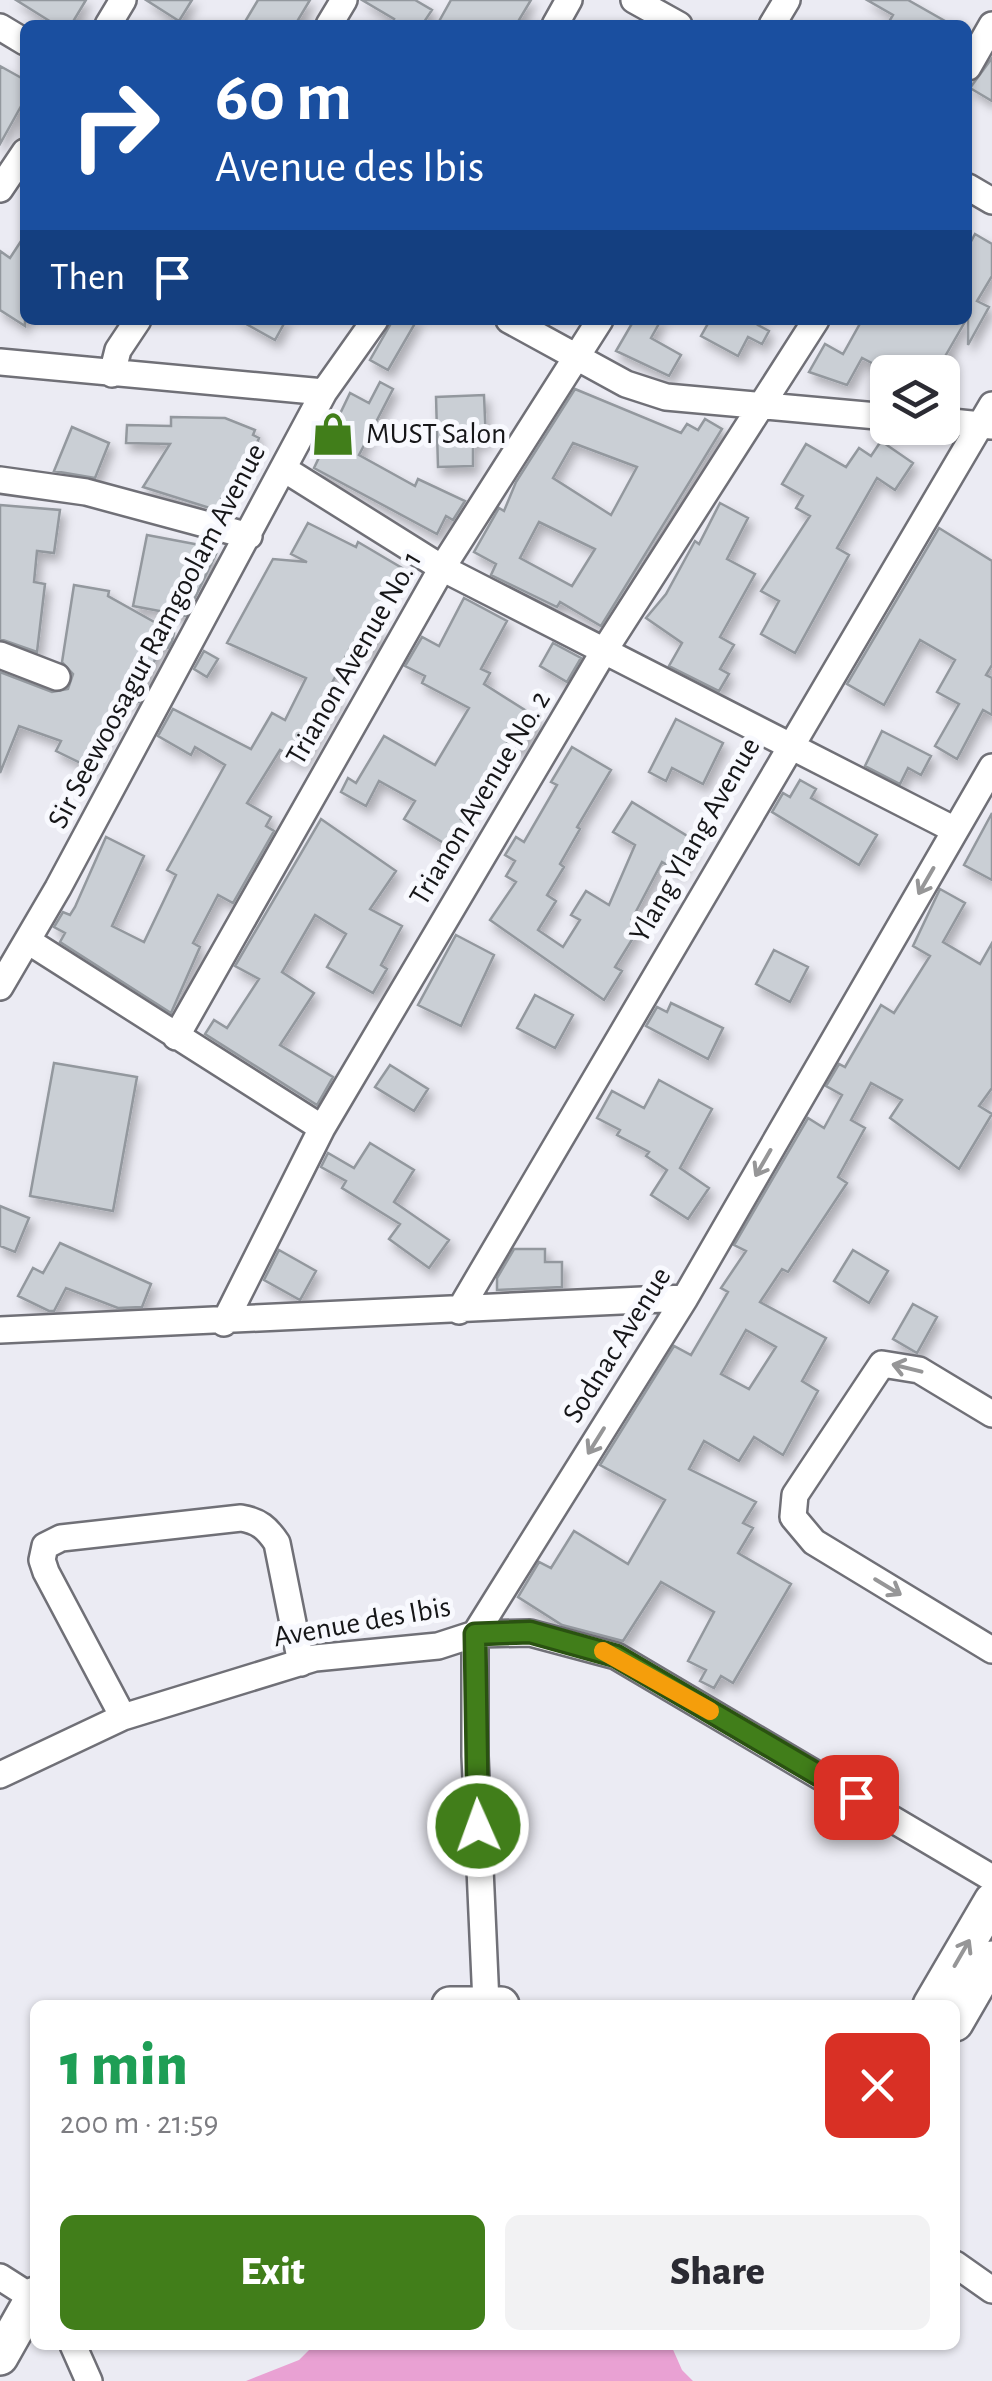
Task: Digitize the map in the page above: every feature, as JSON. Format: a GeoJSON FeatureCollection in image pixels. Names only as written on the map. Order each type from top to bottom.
{"type":"FeatureCollection","features":[{"type":"Feature","properties":{"kind":"main road"},"geometry":{"type":"LineString","coordinates":[[934,2000],[992,1901]]}},
{"type":"Feature","properties":{"kind":"main road"},"geometry":{"type":"LineString","coordinates":[[960,2014],[992,1959]]}},
{"type":"Feature","properties":{"kind":"main road"},"geometry":{"type":"LineString","coordinates":[[0,2357],[30,2304]]}},
{"type":"Feature","properties":{"kind":"street"},"geometry":{"type":"LineString","coordinates":[[634,0],[670,20]]}},
{"type":"Feature","properties":{"kind":"street"},"geometry":{"type":"LineString","coordinates":[[972,59],[992,25]]}},
{"type":"Feature","properties":{"kind":"street"},"geometry":{"type":"LineString","coordinates":[[0,189],[20,159]]}},
{"type":"Feature","properties":{"kind":"street"},"geometry":{"type":"LineString","coordinates":[[112,374],[118,350],[135,325]]}},
{"type":"Feature","properties":{"kind":"street","name":"Sir Seewoosagur Ramgoolam Avenue"},"geometry":{"type":"LineString","coordinates":[[0,987],[324,392],[371,325]]}},
{"type":"Feature","properties":{"kind":"street"},"geometry":{"type":"LineString","coordinates":[[517,325],[626,384],[666,396],[870,416]]}},
{"type":"Feature","properties":{"kind":"street","name":"Trianon Avenue No. 1"},"geometry":{"type":"LineString","coordinates":[[176,1036],[442,568],[597,325]]}},
{"type":"Feature","properties":{"kind":"street","name":"Trianon Avenue No. 2"},"geometry":{"type":"LineString","coordinates":[[224,1323],[322,1128],[604,651],[813,325]]}},
{"type":"Feature","properties":{"kind":"street"},"geometry":{"type":"LineString","coordinates":[[0,362],[324,392]]}},
{"type":"Feature","properties":{"kind":"street"},"geometry":{"type":"LineString","coordinates":[[960,420],[988,418]]}},
{"type":"Feature","properties":{"kind":"street","name":"Ylang Ylang Avenue"},"geometry":{"type":"LineString","coordinates":[[458,1311],[789,744],[988,418]]}},
{"type":"Feature","properties":{"kind":"street"},"geometry":{"type":"LineString","coordinates":[[284,469],[442,568],[955,830]]}},
{"type":"Feature","properties":{"kind":"street"},"geometry":{"type":"LineString","coordinates":[[0,480],[86,492],[248,536]]}},
{"type":"Feature","properties":{"kind":"street"},"geometry":{"type":"LineString","coordinates":[[0,655],[57,677]]}},
{"type":"Feature","properties":{"kind":"street","name":"Sodnac Avenue"},"geometry":{"type":"LineString","coordinates":[[475,1634],[685,1298],[992,766]]}},
{"type":"Feature","properties":{"kind":"street"},"geometry":{"type":"LineString","coordinates":[[28,940],[322,1128]]}},
{"type":"Feature","properties":{"kind":"street"},"geometry":{"type":"LineString","coordinates":[[0,1330],[224,1323],[685,1298]]}},
{"type":"Feature","properties":{"kind":"street"},"geometry":{"type":"LineString","coordinates":[[992,1414],[919,1370],[882,1364],[794,1495],[794,1517],[814,1542],[992,1650]]}},
{"type":"Feature","properties":{"kind":"street"},"geometry":{"type":"LineString","coordinates":[[123,1718],[46,1572],[45,1546],[61,1538],[240,1518],[254,1520],[277,1543],[301,1663]]}},
{"type":"Feature","properties":{"kind":"street","name":"Avenue des Ibis"},"geometry":{"type":"LineString","coordinates":[[0,1775],[123,1718],[301,1663],[438,1646],[475,1634],[530,1632],[616,1656],[992,1878]]}},
{"type":"Feature","properties":{"kind":"street"},"geometry":{"type":"LineString","coordinates":[[475,1634],[475,1756],[494,2000]]}},
{"type":"Feature","properties":{"kind":"street"},"geometry":{"type":"LineString","coordinates":[[960,2268],[992,2290]]}},
{"type":"Feature","properties":{"kind":"street"},"geometry":{"type":"LineString","coordinates":[[0,2277],[30,2295]]}},
{"type":"Feature","properties":{"kind":"street"},"geometry":{"type":"LineString","coordinates":[[75,2350],[89,2381]]}},
{"type":"Feature","properties":{"kind":"shaded area"},"geometry":{"type":"Polygon","coordinates":[[[309,2350],[673,2350],[682,2370],[693,2381],[246,2381],[299,2360],[309,2350]]]}},
{"type":"Feature","properties":{"kind":"building"},"geometry":{"type":"Polygon","coordinates":[[[16,0],[86,0],[74,20],[48,20],[16,0]]]}},
{"type":"Feature","properties":{"kind":"building"},"geometry":{"type":"Polygon","coordinates":[[[146,0],[192,0],[177,20],[146,0]]]}},
{"type":"Feature","properties":{"kind":"building"},"geometry":{"type":"Polygon","coordinates":[[[258,0],[310,0],[298,20],[246,20],[258,0]]]}},
{"type":"Feature","properties":{"kind":"building"},"geometry":{"type":"Polygon","coordinates":[[[362,0],[415,0],[432,10],[425,20],[394,19],[362,0]]]}},
{"type":"Feature","properties":{"kind":"building"},"geometry":{"type":"Polygon","coordinates":[[[451,0],[531,0],[519,20],[440,20],[451,0]]]}},
{"type":"Feature","properties":{"kind":"building"},"geometry":{"type":"Polygon","coordinates":[[[867,0],[908,0],[943,20],[890,20],[893,15],[867,0]]]}},
{"type":"Feature","properties":{"kind":"building"},"geometry":{"type":"Polygon","coordinates":[[[992,58],[992,101],[972,89],[992,58]]]}},
{"type":"Feature","properties":{"kind":"building"},"geometry":{"type":"Polygon","coordinates":[[[0,66],[20,77],[20,108],[0,144],[0,66]]]}},
{"type":"Feature","properties":{"kind":"building"},"geometry":{"type":"Polygon","coordinates":[[[975,234],[992,244],[992,276],[977,301],[989,307],[968,345],[968,325],[972,325],[975,234]]]}},
{"type":"Feature","properties":{"kind":"building"},"geometry":{"type":"Polygon","coordinates":[[[20,243],[20,323],[0,310],[0,251],[10,258],[20,243]]]}},
{"type":"Feature","properties":{"kind":"building"},"geometry":{"type":"Polygon","coordinates":[[[248,325],[283,325],[275,340],[248,325]]]}},
{"type":"Feature","properties":{"kind":"building"},"geometry":{"type":"Polygon","coordinates":[[[390,325],[414,325],[388,370],[370,360],[390,325]]]}},
{"type":"Feature","properties":{"kind":"building"},"geometry":{"type":"Polygon","coordinates":[[[631,325],[658,325],[651,338],[681,355],[669,376],[616,351],[631,325]]]}},
{"type":"Feature","properties":{"kind":"building"},"geometry":{"type":"Polygon","coordinates":[[[707,325],[758,325],[769,331],[762,344],[748,337],[738,356],[701,336],[707,325]]]}},
{"type":"Feature","properties":{"kind":"building"},"geometry":{"type":"Polygon","coordinates":[[[859,325],[963,325],[946,355],[870,355],[870,362],[862,358],[847,385],[809,372],[825,344],[843,354],[859,325]]]}},
{"type":"Feature","properties":{"kind":"building"},"geometry":{"type":"Polygon","coordinates":[[[380,382],[393,389],[359,455],[415,486],[418,479],[465,501],[453,520],[446,516],[437,534],[314,468],[350,393],[369,403],[380,382]]]}},
{"type":"Feature","properties":{"kind":"building"},"geometry":{"type":"Polygon","coordinates":[[[575,389],[681,433],[687,424],[698,430],[705,419],[722,429],[601,626],[560,602],[557,607],[491,575],[496,564],[474,552],[499,508],[504,511],[516,482],[575,389]],[[573,443],[553,478],[611,515],[637,467],[573,443]],[[539,522],[520,558],[572,586],[595,549],[539,522]]]}},
{"type":"Feature","properties":{"kind":"building"},"geometry":{"type":"Polygon","coordinates":[[[484,395],[486,442],[473,443],[473,466],[438,467],[436,397],[484,395]]]}},
{"type":"Feature","properties":{"kind":"building"},"geometry":{"type":"Polygon","coordinates":[[[171,417],[225,418],[255,430],[253,435],[259,438],[247,467],[234,488],[228,485],[216,510],[143,487],[170,444],[126,443],[127,425],[171,426],[171,417]]]}},
{"type":"Feature","properties":{"kind":"building"},"geometry":{"type":"Polygon","coordinates":[[[72,427],[109,443],[95,478],[54,471],[72,427]]]}},
{"type":"Feature","properties":{"kind":"building"},"geometry":{"type":"Polygon","coordinates":[[[806,444],[846,467],[859,448],[871,456],[878,445],[887,445],[913,463],[895,490],[877,478],[837,548],[849,555],[795,653],[761,634],[779,601],[761,591],[810,516],[796,508],[803,496],[782,484],[806,444]]]}},
{"type":"Feature","properties":{"kind":"building"},"geometry":{"type":"Polygon","coordinates":[[[720,503],[748,518],[727,559],[755,574],[720,637],[734,645],[720,669],[729,674],[719,691],[669,666],[682,643],[646,618],[666,594],[695,541],[699,544],[720,503]]]}},
{"type":"Feature","properties":{"kind":"building"},"geometry":{"type":"Polygon","coordinates":[[[0,505],[60,510],[54,553],[37,551],[34,582],[45,584],[37,652],[0,639],[0,505]]]}},
{"type":"Feature","properties":{"kind":"building"},"geometry":{"type":"Polygon","coordinates":[[[308,523],[356,547],[358,542],[402,568],[369,625],[380,631],[369,655],[351,646],[328,691],[339,696],[302,762],[280,750],[247,803],[271,817],[266,826],[274,831],[233,903],[218,895],[193,943],[200,947],[171,1013],[60,942],[65,933],[54,927],[63,912],[70,915],[75,907],[106,837],[144,856],[112,926],[144,942],[176,875],[167,870],[225,765],[195,747],[191,755],[158,736],[173,709],[251,749],[272,713],[285,720],[306,678],[227,643],[273,559],[307,562],[291,554],[308,523]]]}},
{"type":"Feature","properties":{"kind":"building"},"geometry":{"type":"Polygon","coordinates":[[[939,528],[992,561],[992,665],[986,675],[992,678],[992,715],[983,710],[957,759],[935,746],[959,704],[937,692],[955,660],[920,640],[884,705],[847,684],[939,528]]]}},
{"type":"Feature","properties":{"kind":"building"},"geometry":{"type":"Polygon","coordinates":[[[147,535],[200,545],[199,550],[216,554],[186,616],[133,606],[147,535]]]}},
{"type":"Feature","properties":{"kind":"building"},"geometry":{"type":"Polygon","coordinates":[[[74,585],[109,591],[108,596],[174,633],[172,641],[168,648],[160,646],[139,702],[127,696],[91,768],[56,751],[61,741],[19,726],[0,773],[0,672],[52,692],[68,689],[73,674],[62,662],[74,585]]]}},
{"type":"Feature","properties":{"kind":"building"},"geometry":{"type":"Polygon","coordinates":[[[464,598],[507,621],[481,669],[490,673],[484,684],[539,719],[519,751],[507,743],[461,819],[467,823],[452,848],[404,819],[415,801],[379,781],[366,806],[341,792],[348,778],[356,783],[384,736],[435,765],[469,708],[422,683],[425,676],[405,666],[422,637],[439,646],[464,598]]]}},
{"type":"Feature","properties":{"kind":"building"},"geometry":{"type":"Polygon","coordinates":[[[553,643],[581,658],[567,682],[540,666],[553,643]]]}},
{"type":"Feature","properties":{"kind":"building"},"geometry":{"type":"Polygon","coordinates":[[[204,651],[218,659],[207,677],[194,669],[204,651]]]}},
{"type":"Feature","properties":{"kind":"building"},"geometry":{"type":"Polygon","coordinates":[[[676,719],[723,743],[703,784],[672,768],[666,781],[649,772],[676,719]]]}},
{"type":"Feature","properties":{"kind":"building"},"geometry":{"type":"Polygon","coordinates":[[[882,731],[931,756],[921,775],[908,768],[900,784],[865,766],[882,731]]]}},
{"type":"Feature","properties":{"kind":"building"},"geometry":{"type":"Polygon","coordinates":[[[572,747],[611,770],[560,864],[564,867],[547,895],[556,901],[538,930],[563,947],[580,920],[571,915],[586,891],[609,905],[635,845],[613,832],[632,802],[697,842],[679,872],[662,862],[632,919],[641,925],[615,967],[622,971],[604,1000],[490,920],[516,882],[506,876],[515,861],[505,855],[516,837],[524,842],[557,785],[551,782],[572,747]]]}},
{"type":"Feature","properties":{"kind":"building"},"geometry":{"type":"Polygon","coordinates":[[[800,780],[816,789],[811,798],[877,835],[859,865],[772,812],[783,793],[790,797],[800,780]]]}},
{"type":"Feature","properties":{"kind":"building"},"geometry":{"type":"Polygon","coordinates":[[[992,813],[992,880],[964,865],[992,813]]]}},
{"type":"Feature","properties":{"kind":"building"},"geometry":{"type":"Polygon","coordinates":[[[321,819],[396,871],[370,909],[402,926],[381,965],[387,969],[373,993],[327,967],[346,934],[315,915],[282,972],[314,993],[280,1045],[333,1077],[317,1105],[205,1034],[214,1020],[227,1028],[259,979],[235,966],[321,819]]]}},
{"type":"Feature","properties":{"kind":"building"},"geometry":{"type":"Polygon","coordinates":[[[940,889],[965,903],[943,942],[980,964],[992,943],[992,1088],[979,1106],[992,1114],[959,1169],[890,1118],[902,1100],[871,1083],[851,1120],[865,1128],[838,1177],[847,1183],[788,1272],[782,1269],[760,1302],[826,1338],[802,1381],[818,1391],[783,1455],[754,1437],[739,1461],[704,1441],[689,1469],[756,1502],[743,1523],[753,1528],[738,1553],[791,1584],[733,1683],[721,1676],[714,1688],[700,1681],[706,1670],[688,1661],[714,1612],[661,1582],[623,1641],[562,1625],[518,1597],[539,1562],[551,1568],[574,1531],[628,1564],[665,1500],[600,1465],[674,1346],[691,1355],[728,1292],[721,1288],[746,1251],[734,1245],[808,1118],[824,1128],[842,1095],[826,1086],[839,1064],[845,1067],[881,1005],[894,1013],[930,956],[913,946],[940,889]],[[746,1330],[721,1374],[749,1389],[776,1347],[746,1330]]]}},
{"type":"Feature","properties":{"kind":"building"},"geometry":{"type":"Polygon","coordinates":[[[456,935],[494,955],[461,1026],[418,1005],[456,935]]]}},
{"type":"Feature","properties":{"kind":"building"},"geometry":{"type":"Polygon","coordinates":[[[774,950],[808,967],[790,1002],[756,984],[774,950]]]}},
{"type":"Feature","properties":{"kind":"building"},"geometry":{"type":"Polygon","coordinates":[[[535,995],[573,1015],[555,1048],[517,1028],[535,995]]]}},
{"type":"Feature","properties":{"kind":"building"},"geometry":{"type":"Polygon","coordinates":[[[671,1003],[723,1028],[708,1059],[646,1026],[657,1007],[667,1012],[671,1003]]]}},
{"type":"Feature","properties":{"kind":"building"},"geometry":{"type":"Polygon","coordinates":[[[54,1063],[137,1077],[113,1211],[30,1196],[54,1063]]]}},
{"type":"Feature","properties":{"kind":"building"},"geometry":{"type":"Polygon","coordinates":[[[390,1065],[428,1089],[414,1111],[375,1087],[390,1065]]]}},
{"type":"Feature","properties":{"kind":"building"},"geometry":{"type":"Polygon","coordinates":[[[659,1080],[712,1109],[680,1168],[709,1188],[688,1219],[651,1195],[667,1170],[646,1156],[649,1152],[617,1135],[620,1130],[597,1118],[612,1091],[644,1108],[659,1080]]]}},
{"type":"Feature","properties":{"kind":"building"},"geometry":{"type":"Polygon","coordinates":[[[370,1143],[414,1170],[394,1202],[449,1240],[429,1268],[389,1239],[400,1224],[342,1188],[346,1181],[321,1167],[328,1153],[354,1168],[370,1143]]]}},
{"type":"Feature","properties":{"kind":"building"},"geometry":{"type":"Polygon","coordinates":[[[0,1206],[29,1218],[15,1252],[0,1246],[0,1206]]]}},
{"type":"Feature","properties":{"kind":"building"},"geometry":{"type":"Polygon","coordinates":[[[60,1243],[151,1284],[142,1307],[118,1308],[66,1288],[54,1311],[18,1296],[33,1268],[43,1273],[60,1243]]]}},
{"type":"Feature","properties":{"kind":"building"},"geometry":{"type":"Polygon","coordinates":[[[514,1249],[545,1249],[545,1262],[562,1262],[562,1287],[497,1290],[497,1278],[514,1249]]]}},
{"type":"Feature","properties":{"kind":"building"},"geometry":{"type":"Polygon","coordinates":[[[279,1250],[316,1271],[300,1300],[264,1280],[279,1250]]]}},
{"type":"Feature","properties":{"kind":"building"},"geometry":{"type":"Polygon","coordinates":[[[853,1250],[888,1271],[869,1303],[834,1281],[853,1250]]]}},
{"type":"Feature","properties":{"kind":"building"},"geometry":{"type":"Polygon","coordinates":[[[913,1304],[937,1317],[917,1353],[893,1339],[913,1304]]]}},
{"type":"Feature","properties":{"kind":"slow traffic"},"geometry":{"type":"LineString","coordinates":[[603,1651],[710,1711]]}},
{"type":"Feature","properties":{"kind":"place","name":"MUST Salon"},"geometry":{"type":"Point","coordinates":[333,434]}},
{"type":"Feature","properties":{"kind":"route"},"geometry":{"type":"LineString","coordinates":[[478,1826],[475,1634],[530,1632],[564,1638],[616,1656],[856,1797]]}}]}
